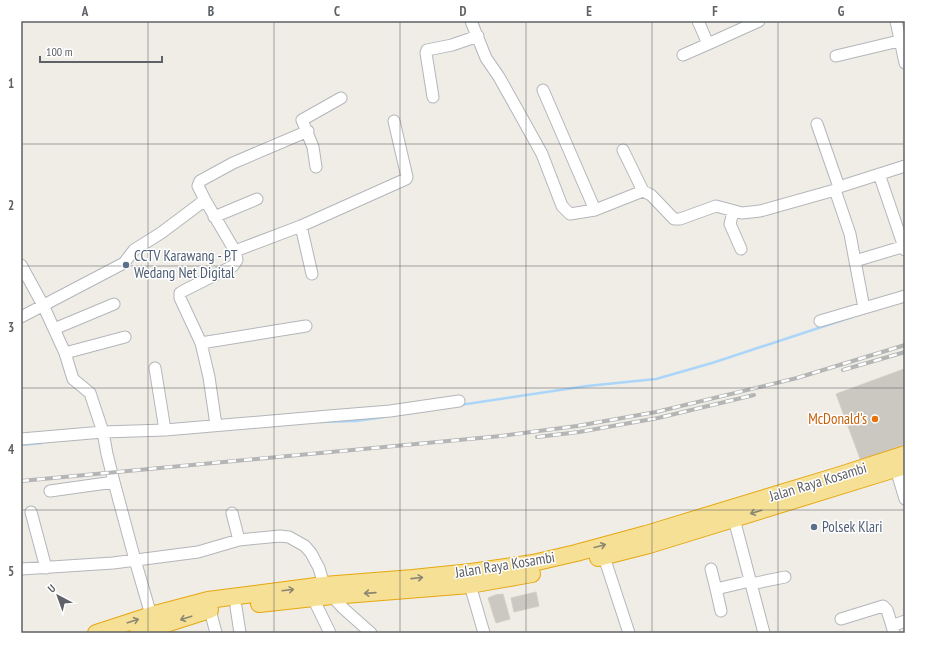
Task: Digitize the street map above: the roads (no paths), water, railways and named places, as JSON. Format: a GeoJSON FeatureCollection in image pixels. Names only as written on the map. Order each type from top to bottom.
{"type":"FeatureCollection","features":[{"type":"Feature","properties":{"kind":"highway","name":"Jalan Raya Kosambi"},"geometry":{"type":"LineString","coordinates":[[142,632],[210,610],[313,598],[328,590],[470,585],[536,573],[649,545],[734,519],[893,467],[905,454]]}},
{"type":"Feature","properties":{"kind":"highway","name":"Jalan Raya Kosambi"},"geometry":{"type":"LineString","coordinates":[[96,633],[151,615],[208,600],[328,590],[533,563],[576,553],[893,467]]}},
{"type":"Feature","properties":{"kind":"street"},"geometry":{"type":"LineString","coordinates":[[471,21],[486,58],[499,77],[542,154],[564,208],[570,214],[595,210],[642,191]]}},
{"type":"Feature","properties":{"kind":"street"},"geometry":{"type":"LineString","coordinates":[[698,21],[708,44]]}},
{"type":"Feature","properties":{"kind":"street"},"geometry":{"type":"LineString","coordinates":[[684,55],[759,21]]}},
{"type":"Feature","properties":{"kind":"street"},"geometry":{"type":"LineString","coordinates":[[896,21],[899,41],[905,63]]}},
{"type":"Feature","properties":{"kind":"street"},"geometry":{"type":"LineString","coordinates":[[433,97],[426,52],[427,50],[452,45],[478,36]]}},
{"type":"Feature","properties":{"kind":"street"},"geometry":{"type":"LineString","coordinates":[[836,56],[899,41]]}},
{"type":"Feature","properties":{"kind":"street"},"geometry":{"type":"LineString","coordinates":[[543,90],[595,210]]}},
{"type":"Feature","properties":{"kind":"street"},"geometry":{"type":"LineString","coordinates":[[316,167],[313,147],[308,131],[302,121],[303,118],[341,98]]}},
{"type":"Feature","properties":{"kind":"street"},"geometry":{"type":"LineString","coordinates":[[236,250],[300,226],[406,178],[394,121]]}},
{"type":"Feature","properties":{"kind":"street"},"geometry":{"type":"LineString","coordinates":[[817,124],[850,234],[864,308]]}},
{"type":"Feature","properties":{"kind":"street"},"geometry":{"type":"LineString","coordinates":[[216,425],[209,377],[201,343],[180,298],[180,294],[184,290],[233,266],[237,260],[236,250],[214,216],[198,186],[200,181],[233,163],[308,131]]}},
{"type":"Feature","properties":{"kind":"street"},"geometry":{"type":"LineString","coordinates":[[623,150],[642,191],[651,195],[674,219],[680,219],[716,206],[733,212],[742,213],[760,211],[837,189],[905,166]]}},
{"type":"Feature","properties":{"kind":"street"},"geometry":{"type":"LineString","coordinates":[[856,261],[905,248],[879,174]]}},
{"type":"Feature","properties":{"kind":"street"},"geometry":{"type":"LineString","coordinates":[[214,216],[257,198]]}},
{"type":"Feature","properties":{"kind":"street"},"geometry":{"type":"LineString","coordinates":[[21,317],[124,263],[134,250],[161,233],[205,200]]}},
{"type":"Feature","properties":{"kind":"street"},"geometry":{"type":"LineString","coordinates":[[733,212],[731,227],[741,249]]}},
{"type":"Feature","properties":{"kind":"street"},"geometry":{"type":"LineString","coordinates":[[300,226],[312,274]]}},
{"type":"Feature","properties":{"kind":"street"},"geometry":{"type":"LineString","coordinates":[[21,266],[43,305],[65,353],[73,380],[90,393],[104,434],[114,482],[151,615]]}},
{"type":"Feature","properties":{"kind":"street"},"geometry":{"type":"LineString","coordinates":[[820,320],[905,296]]}},
{"type":"Feature","properties":{"kind":"street"},"geometry":{"type":"LineString","coordinates":[[54,329],[114,304]]}},
{"type":"Feature","properties":{"kind":"street"},"geometry":{"type":"LineString","coordinates":[[201,343],[306,326]]}},
{"type":"Feature","properties":{"kind":"street"},"geometry":{"type":"LineString","coordinates":[[65,353],[125,337]]}},
{"type":"Feature","properties":{"kind":"street"},"geometry":{"type":"LineString","coordinates":[[155,368],[165,430]]}},
{"type":"Feature","properties":{"kind":"street"},"geometry":{"type":"LineString","coordinates":[[21,439],[165,430],[390,411],[459,401]]}},
{"type":"Feature","properties":{"kind":"street"},"geometry":{"type":"LineString","coordinates":[[893,467],[905,499]]}},
{"type":"Feature","properties":{"kind":"street"},"geometry":{"type":"LineString","coordinates":[[50,491],[114,482]]}},
{"type":"Feature","properties":{"kind":"street"},"geometry":{"type":"LineString","coordinates":[[32,512],[46,568]]}},
{"type":"Feature","properties":{"kind":"street"},"geometry":{"type":"LineString","coordinates":[[232,513],[239,540]]}},
{"type":"Feature","properties":{"kind":"street"},"geometry":{"type":"LineString","coordinates":[[734,519],[764,633]]}},
{"type":"Feature","properties":{"kind":"street"},"geometry":{"type":"LineString","coordinates":[[21,569],[84,566],[135,560],[198,552],[239,540],[280,536],[288,537],[305,546],[311,553],[319,568],[328,590],[349,614],[372,633]]}},
{"type":"Feature","properties":{"kind":"street"},"geometry":{"type":"LineString","coordinates":[[604,557],[629,633]]}},
{"type":"Feature","properties":{"kind":"street"},"geometry":{"type":"LineString","coordinates":[[711,569],[721,611]]}},
{"type":"Feature","properties":{"kind":"street"},"geometry":{"type":"LineString","coordinates":[[716,589],[785,577]]}},
{"type":"Feature","properties":{"kind":"street"},"geometry":{"type":"LineString","coordinates":[[470,585],[484,633]]}},
{"type":"Feature","properties":{"kind":"street"},"geometry":{"type":"LineString","coordinates":[[313,598],[330,633]]}},
{"type":"Feature","properties":{"kind":"street"},"geometry":{"type":"LineString","coordinates":[[841,619],[883,606],[888,610],[893,629],[905,621]]}},
{"type":"Feature","properties":{"kind":"street"},"geometry":{"type":"LineString","coordinates":[[236,607],[240,633]]}},
{"type":"Feature","properties":{"kind":"street"},"geometry":{"type":"LineString","coordinates":[[210,610],[216,633]]}},
{"type":"Feature","properties":{"kind":"waterway"},"geometry":{"type":"LineString","coordinates":[[460,405],[587,386],[656,379],[712,363],[852,317]]}},
{"type":"Feature","properties":{"kind":"waterway"},"geometry":{"type":"LineString","coordinates":[[320,422],[356,421],[384,417]]}},
{"type":"Feature","properties":{"kind":"waterway"},"geometry":{"type":"LineString","coordinates":[[21,445],[42,443]]}},
{"type":"Feature","properties":{"kind":"railway"},"geometry":{"type":"LineString","coordinates":[[21,481],[501,436],[577,426],[656,412],[797,378],[905,345]]}},
{"type":"Feature","properties":{"kind":"railway"},"geometry":{"type":"LineString","coordinates":[[843,370],[905,352]]}},
{"type":"Feature","properties":{"kind":"railway"},"geometry":{"type":"LineString","coordinates":[[537,437],[579,432],[658,418],[754,395]]}},
{"type":"Feature","properties":{"kind":"place","name":"CCTV Karawang - PT Wedang Net Digital"},"geometry":{"type":"Point","coordinates":[126,265]}},
{"type":"Feature","properties":{"kind":"place","name":"McDonald's"},"geometry":{"type":"Point","coordinates":[875,419]}},
{"type":"Feature","properties":{"kind":"place","name":"Polsek Klari"},"geometry":{"type":"Point","coordinates":[814,527]}}]}
